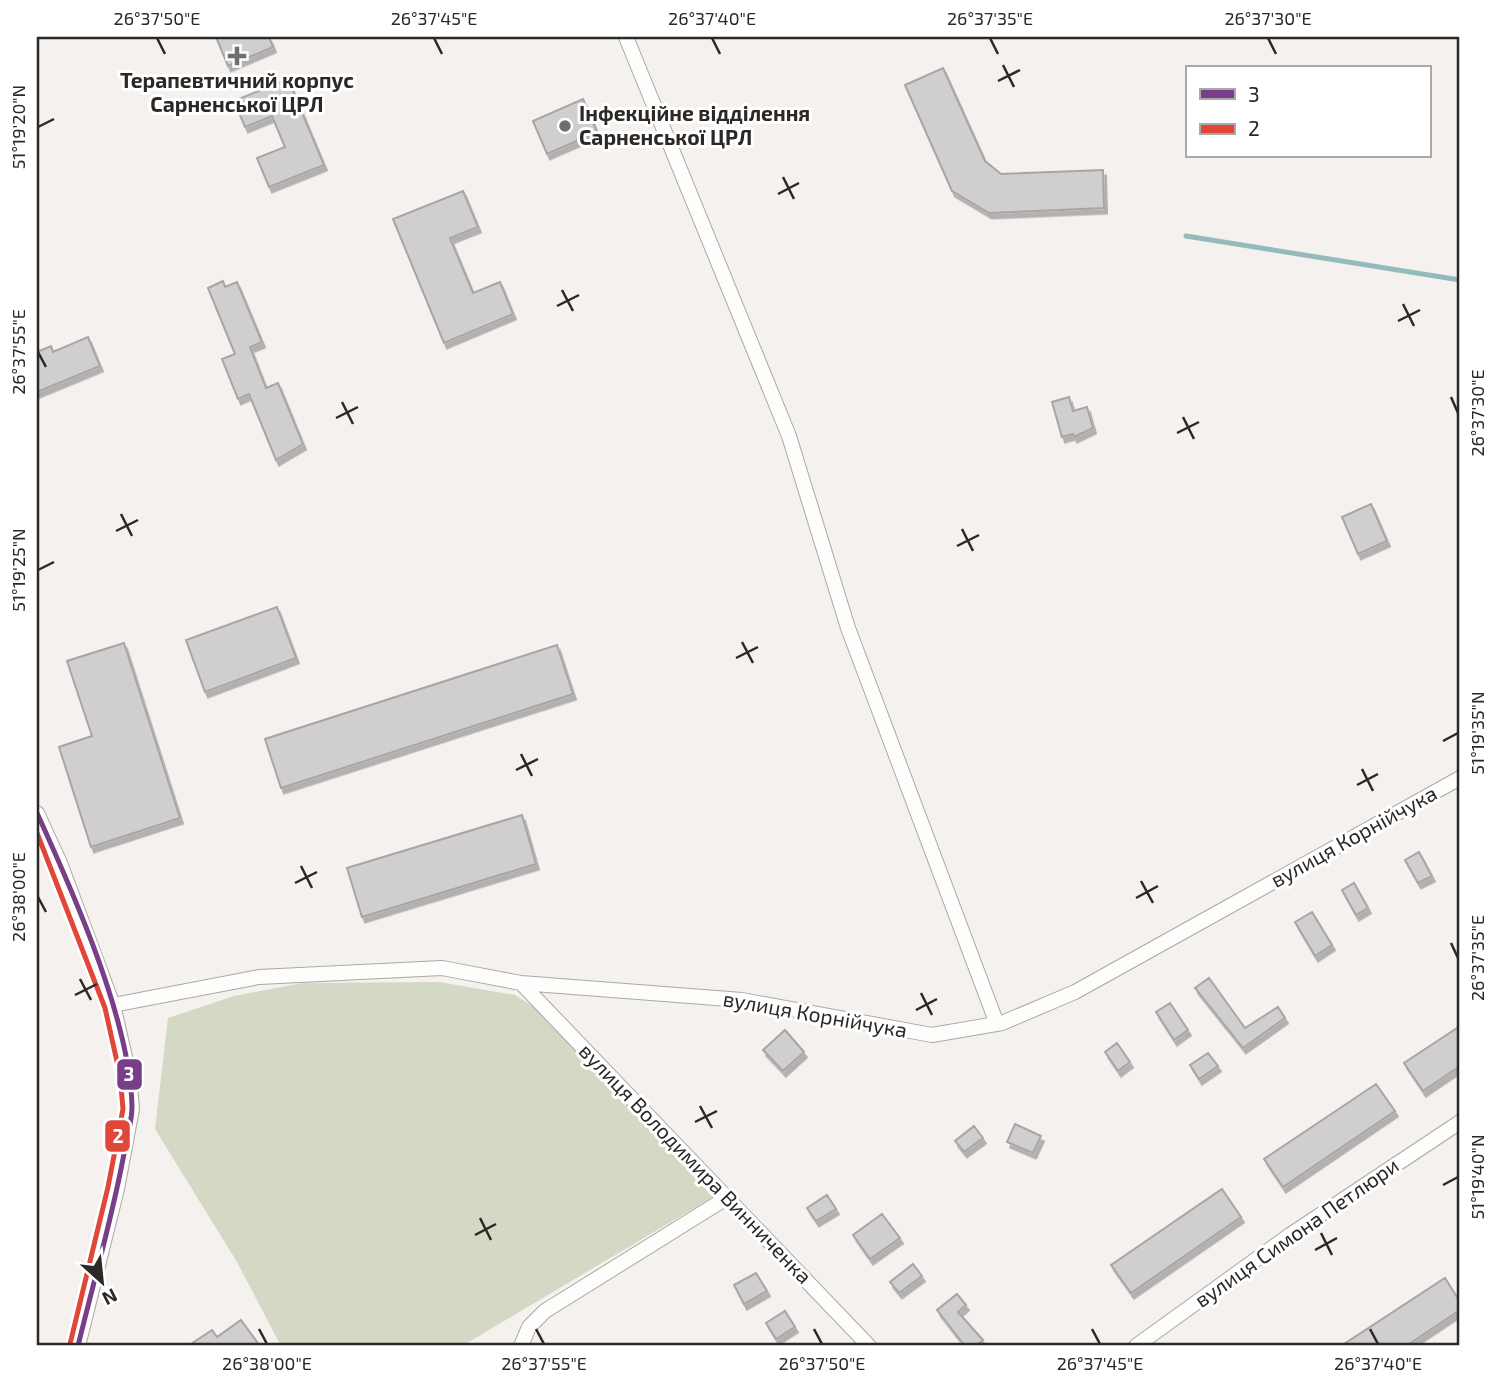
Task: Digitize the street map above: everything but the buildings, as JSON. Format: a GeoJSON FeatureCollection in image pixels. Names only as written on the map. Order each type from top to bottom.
{"type":"FeatureCollection","features":[{"type":"Feature","properties":{"kind":"street"},"geometry":{"type":"LineString","coordinates":[[625,37],[789,436],[848,628],[997,1024]]}},
{"type":"Feature","properties":{"kind":"street","name":"вулиця Корнійчука"},"geometry":{"type":"LineString","coordinates":[[113,1005],[223,982],[323,973],[442,968],[521,983],[742,1000],[932,1035],[997,1024],[1075,992],[1460,778]]}},
{"type":"Feature","properties":{"kind":"street"},"geometry":{"type":"LineString","coordinates":[[37,813],[60,863],[113,1005],[129,1074],[132,1109],[117,1189],[79,1341]]}},
{"type":"Feature","properties":{"kind":"street","name":"вулиця Володимира Винниченка"},"geometry":{"type":"LineString","coordinates":[[521,983],[869,1346]]}},
{"type":"Feature","properties":{"kind":"street","name":"вулиця Симона Петлюри"},"geometry":{"type":"LineString","coordinates":[[1136,1346],[1290,1235],[1460,1122]]}},
{"type":"Feature","properties":{"kind":"street"},"geometry":{"type":"LineString","coordinates":[[521,1346],[529,1327],[545,1311],[728,1197]]}},
{"type":"Feature","properties":{"kind":"green space"},"geometry":{"type":"Polygon","coordinates":[[[439,982],[515,995],[536,1008],[713,1197],[462,1346],[281,1346],[237,1262],[155,1129],[168,1018],[234,996],[303,983],[439,982]]]}},
{"type":"Feature","properties":{"kind":"waterway"},"geometry":{"type":"LineString","coordinates":[[1186,236],[1460,280]]}},
{"type":"Feature","properties":{"kind":"transit line","name":"3"},"geometry":{"type":"LineString","coordinates":[[37,813],[67,880],[111,996],[129,1072],[132,1106],[113,1206],[78,1346]]}},
{"type":"Feature","properties":{"kind":"transit line","name":"2"},"geometry":{"type":"LineString","coordinates":[[37,833],[105,1008],[120,1075],[123,1109],[108,1187],[70,1344]]}},
{"type":"Feature","properties":{"kind":"place","name":"Терапевтичний корпус Сарненської ЦРЛ"},"geometry":{"type":"Point","coordinates":[237,56]}},
{"type":"Feature","properties":{"kind":"place","name":"Інфекційне відділення Сарненської ЦРЛ"},"geometry":{"type":"Point","coordinates":[565,126]}}]}
